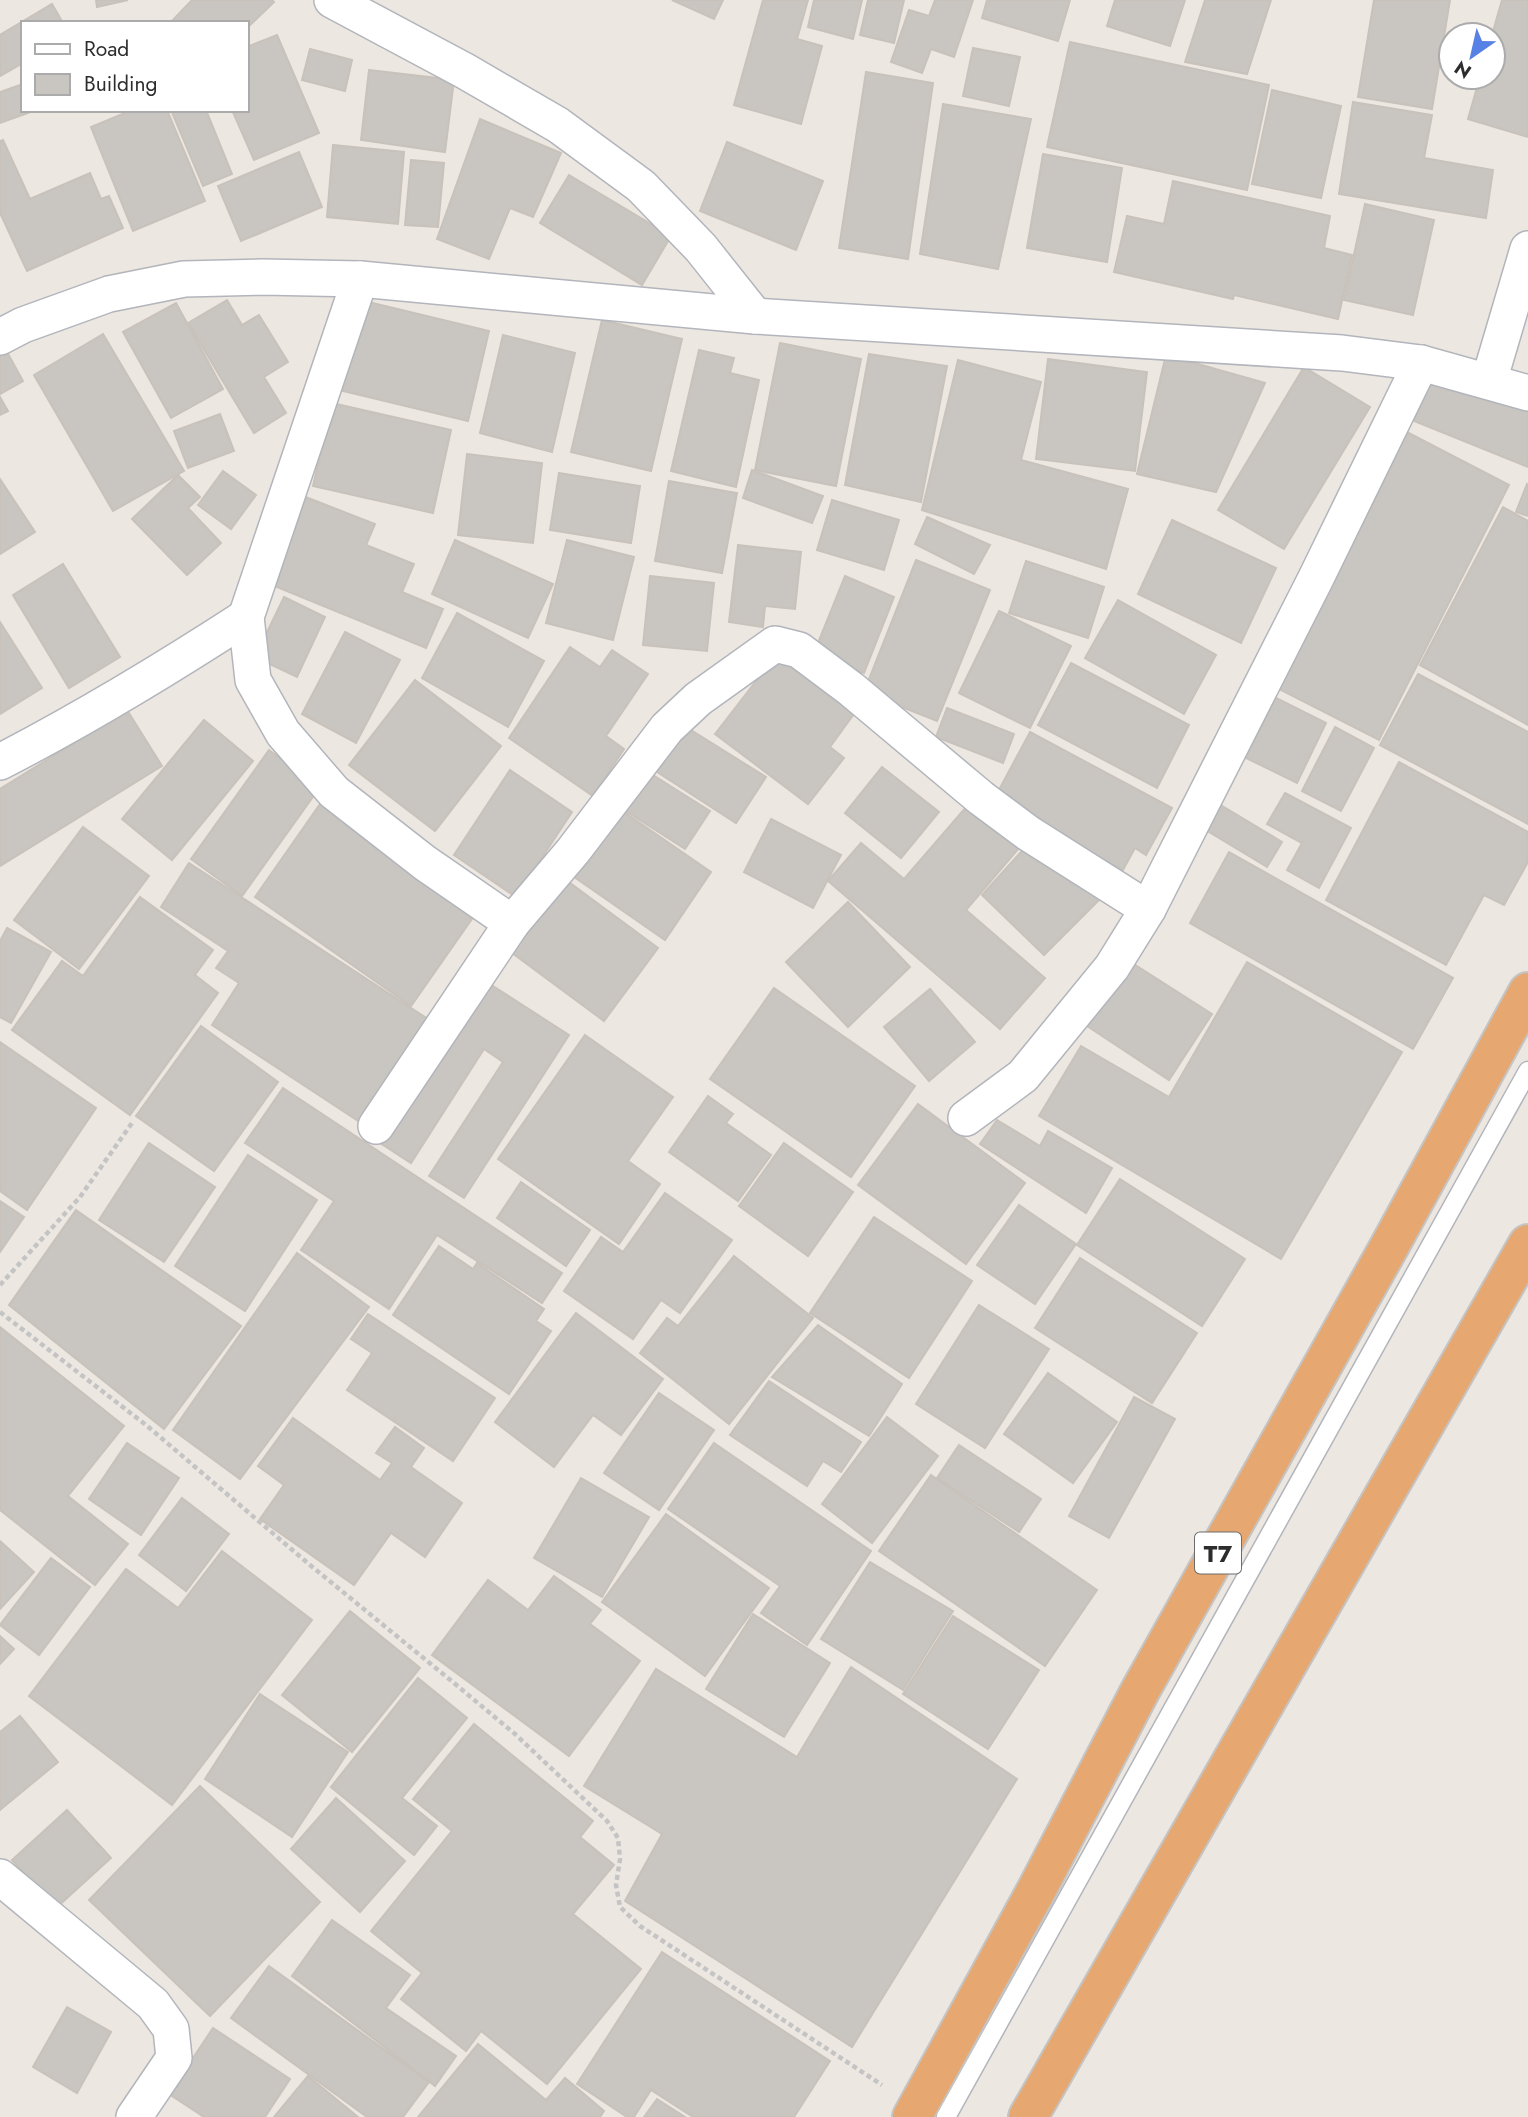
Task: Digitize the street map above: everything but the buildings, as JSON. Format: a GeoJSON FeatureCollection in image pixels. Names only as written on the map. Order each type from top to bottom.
{"type":"FeatureCollection","features":[{"type":"Feature","properties":{"kind":"highway","name":"T7"},"geometry":{"type":"LineString","coordinates":[[925,2114],[1037,1889],[1140,1691],[1528,992]]}},
{"type":"Feature","properties":{"kind":"highway"},"geometry":{"type":"LineString","coordinates":[[1028,2117],[1528,1244]]}},
{"type":"Feature","properties":{"kind":"street"},"geometry":{"type":"LineString","coordinates":[[331,0],[465,71],[558,125],[641,186],[701,248],[755,316]]}},
{"type":"Feature","properties":{"kind":"street"},"geometry":{"type":"LineString","coordinates":[[1489,381],[1528,249]]}},
{"type":"Feature","properties":{"kind":"street"},"geometry":{"type":"LineString","coordinates":[[0,337],[23,325],[109,294],[184,279],[360,279],[755,316],[1342,353],[1421,363],[1528,393]]}},
{"type":"Feature","properties":{"kind":"street"},"geometry":{"type":"LineString","coordinates":[[360,279],[246,617],[253,680],[283,733],[334,792],[425,863],[512,923]]}},
{"type":"Feature","properties":{"kind":"street"},"geometry":{"type":"LineString","coordinates":[[966,1118],[1023,1076],[1111,967],[1148,909],[1316,579],[1421,363]]}},
{"type":"Feature","properties":{"kind":"street"},"geometry":{"type":"LineString","coordinates":[[0,762],[69,727],[246,617]]}},
{"type":"Feature","properties":{"kind":"street"},"geometry":{"type":"LineString","coordinates":[[376,1126],[512,923],[573,851],[667,728],[698,699],[775,644],[799,650],[851,689],[1018,826],[1148,909]]}},
{"type":"Feature","properties":{"kind":"street"},"geometry":{"type":"LineString","coordinates":[[0,1877],[153,2004],[171,2029],[174,2058],[134,2117]]}},
{"type":"Feature","properties":{"kind":"lane"},"geometry":{"type":"LineString","coordinates":[[925,2114],[1528,1071]]}},
{"type":"Feature","properties":{"kind":"path"},"geometry":{"type":"LineString","coordinates":[[0,1285],[80,1197],[132,1123]]}},
{"type":"Feature","properties":{"kind":"path"},"geometry":{"type":"LineString","coordinates":[[0,1312],[146,1425],[300,1557],[485,1709],[607,1821],[618,1838],[620,1859],[616,1885],[620,1907],[640,1926],[925,2114]]}}]}
